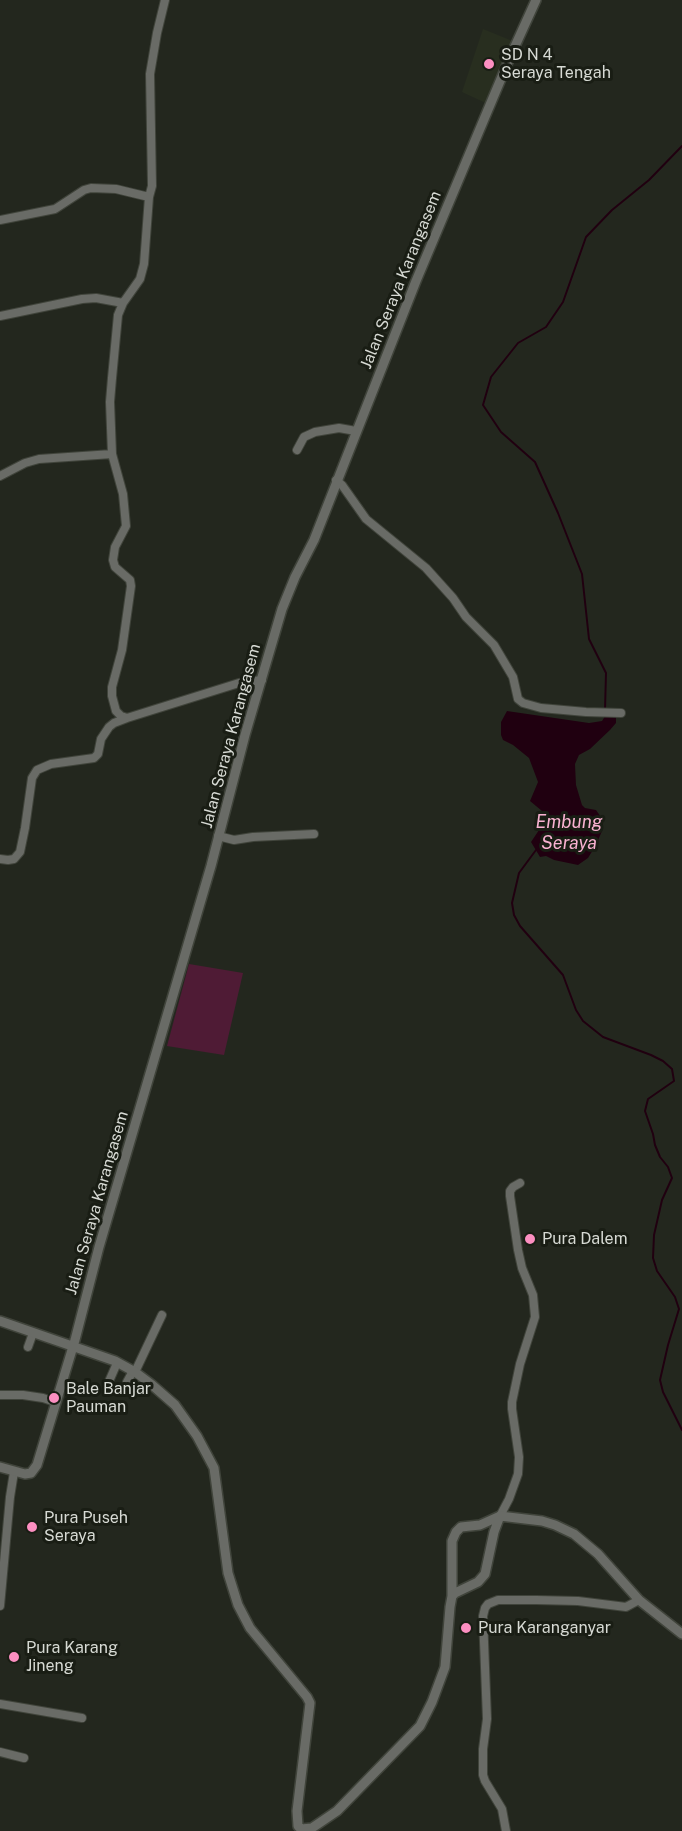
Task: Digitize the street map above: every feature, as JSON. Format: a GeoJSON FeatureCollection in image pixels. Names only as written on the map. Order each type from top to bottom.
{"type":"FeatureCollection","features":[{"type":"Feature","properties":{"kind":"street"},"geometry":{"type":"LineString","coordinates":[[127,718],[116,711],[112,696],[114,676],[122,650],[131,586],[126,576],[115,567],[112,560],[126,526],[123,494],[112,454],[111,378],[118,315],[142,273],[152,178],[150,74],[165,0]]}},
{"type":"Feature","properties":{"kind":"street","name":"Jalan Seraya Karangasem"},"geometry":{"type":"LineString","coordinates":[[14,1472],[25,1474],[34,1470],[73,1346],[99,1247],[167,1019],[282,609],[314,540],[421,270],[536,0]]}},
{"type":"Feature","properties":{"kind":"street"},"geometry":{"type":"LineString","coordinates":[[0,220],[55,209],[91,188],[116,189],[149,197]]}},
{"type":"Feature","properties":{"kind":"street"},"geometry":{"type":"LineString","coordinates":[[0,316],[82,298],[123,303]]}},
{"type":"Feature","properties":{"kind":"street"},"geometry":{"type":"LineString","coordinates":[[297,450],[304,437],[315,432],[339,428],[356,430]]}},
{"type":"Feature","properties":{"kind":"street"},"geometry":{"type":"LineString","coordinates":[[0,476],[25,463],[39,459],[112,454]]}},
{"type":"Feature","properties":{"kind":"street"},"geometry":{"type":"LineString","coordinates":[[336,480],[366,519],[426,568],[453,598],[466,617],[494,645],[513,676],[518,699],[523,703],[541,708],[621,713]]}},
{"type":"Feature","properties":{"kind":"street"},"geometry":{"type":"LineString","coordinates":[[0,859],[14,859],[20,852],[26,828],[32,778],[37,770],[51,764],[94,758],[98,754],[101,739],[114,723],[239,683],[262,680]]}},
{"type":"Feature","properties":{"kind":"street"},"geometry":{"type":"LineString","coordinates":[[218,836],[234,840],[314,834]]}},
{"type":"Feature","properties":{"kind":"street"},"geometry":{"type":"LineString","coordinates":[[452,1596],[478,1582],[485,1574],[494,1532],[510,1499],[518,1474],[519,1456],[512,1402],[520,1364],[535,1317],[534,1300],[518,1250],[510,1196],[513,1187],[520,1183]]}},
{"type":"Feature","properties":{"kind":"street"},"geometry":{"type":"LineString","coordinates":[[127,1382],[162,1314]]}},
{"type":"Feature","properties":{"kind":"street"},"geometry":{"type":"LineString","coordinates":[[0,1322],[73,1346],[134,1371],[156,1393],[175,1405],[197,1436],[214,1468],[228,1573],[244,1617],[250,1628],[310,1703],[297,1811],[298,1826],[301,1829],[312,1828],[337,1811],[420,1726],[445,1667],[452,1596],[452,1541],[461,1527],[480,1525],[500,1516],[542,1521],[567,1529],[588,1545],[639,1600],[682,1634]]}},
{"type":"Feature","properties":{"kind":"street"},"geometry":{"type":"LineString","coordinates":[[28,1347],[33,1333]]}},
{"type":"Feature","properties":{"kind":"street"},"geometry":{"type":"LineString","coordinates":[[115,1389],[107,1386],[117,1363]]}},
{"type":"Feature","properties":{"kind":"street"},"geometry":{"type":"LineString","coordinates":[[0,1395],[23,1395],[55,1402]]}},
{"type":"Feature","properties":{"kind":"street"},"geometry":{"type":"LineString","coordinates":[[0,1467],[14,1472],[9,1497],[0,1606]]}},
{"type":"Feature","properties":{"kind":"street"},"geometry":{"type":"LineString","coordinates":[[506,1831],[504,1814],[483,1775],[483,1749],[487,1719],[483,1616],[485,1608],[488,1604],[498,1600],[578,1601],[626,1607],[639,1600]]}},
{"type":"Feature","properties":{"kind":"street"},"geometry":{"type":"LineString","coordinates":[[0,1704],[82,1718]]}},
{"type":"Feature","properties":{"kind":"street"},"geometry":{"type":"LineString","coordinates":[[0,1752],[24,1758]]}},
{"type":"Feature","properties":{"kind":"shaded area","name":"SD N 4 Seraya Tengah"},"geometry":{"type":"Polygon","coordinates":[[[483,29],[515,42],[490,105],[462,92],[483,29]]]}},
{"type":"Feature","properties":{"kind":"shaded area"},"geometry":{"type":"Polygon","coordinates":[[[189,964],[243,973],[224,1055],[167,1046],[189,964]]]}},
{"type":"Feature","properties":{"kind":"water","name":"Embung Seraya"},"geometry":{"type":"Polygon","coordinates":[[[507,711],[589,723],[602,721],[607,713],[616,714],[616,723],[590,749],[579,755],[575,764],[576,785],[582,805],[585,808],[596,810],[603,820],[602,831],[596,845],[588,858],[578,865],[546,856],[540,857],[531,842],[543,818],[542,811],[530,801],[538,782],[529,758],[503,740],[501,722],[507,711]]]}},
{"type":"Feature","properties":{"kind":"waterway"},"geometry":{"type":"LineString","coordinates":[[605,710],[606,673],[589,639],[582,574],[558,513],[535,462],[501,432],[483,405],[491,377],[518,343],[546,327],[563,302],[586,237],[612,210],[649,180],[682,146]]}},
{"type":"Feature","properties":{"kind":"waterway"},"geometry":{"type":"LineString","coordinates":[[536,850],[519,873],[512,903],[514,915],[520,926],[563,975],[576,1010],[583,1021],[603,1037],[651,1055],[672,1069],[674,1081],[648,1099],[645,1111],[655,1145],[672,1178],[662,1200],[654,1235],[653,1258],[657,1271],[675,1297],[679,1309],[660,1380],[663,1392],[682,1430]]}},
{"type":"Feature","properties":{"kind":"place","name":"SD N 4 Seraya Tengah"},"geometry":{"type":"Point","coordinates":[489,64]}},
{"type":"Feature","properties":{"kind":"place","name":"Pura Dalem"},"geometry":{"type":"Point","coordinates":[530,1239]}},
{"type":"Feature","properties":{"kind":"place","name":"Bale Banjar Pauman"},"geometry":{"type":"Point","coordinates":[54,1398]}},
{"type":"Feature","properties":{"kind":"place","name":"Pura Puseh Seraya"},"geometry":{"type":"Point","coordinates":[32,1527]}},
{"type":"Feature","properties":{"kind":"place","name":"Pura Karanganyar"},"geometry":{"type":"Point","coordinates":[466,1628]}},
{"type":"Feature","properties":{"kind":"place","name":"Pura Karang Jineng"},"geometry":{"type":"Point","coordinates":[14,1657]}}]}
